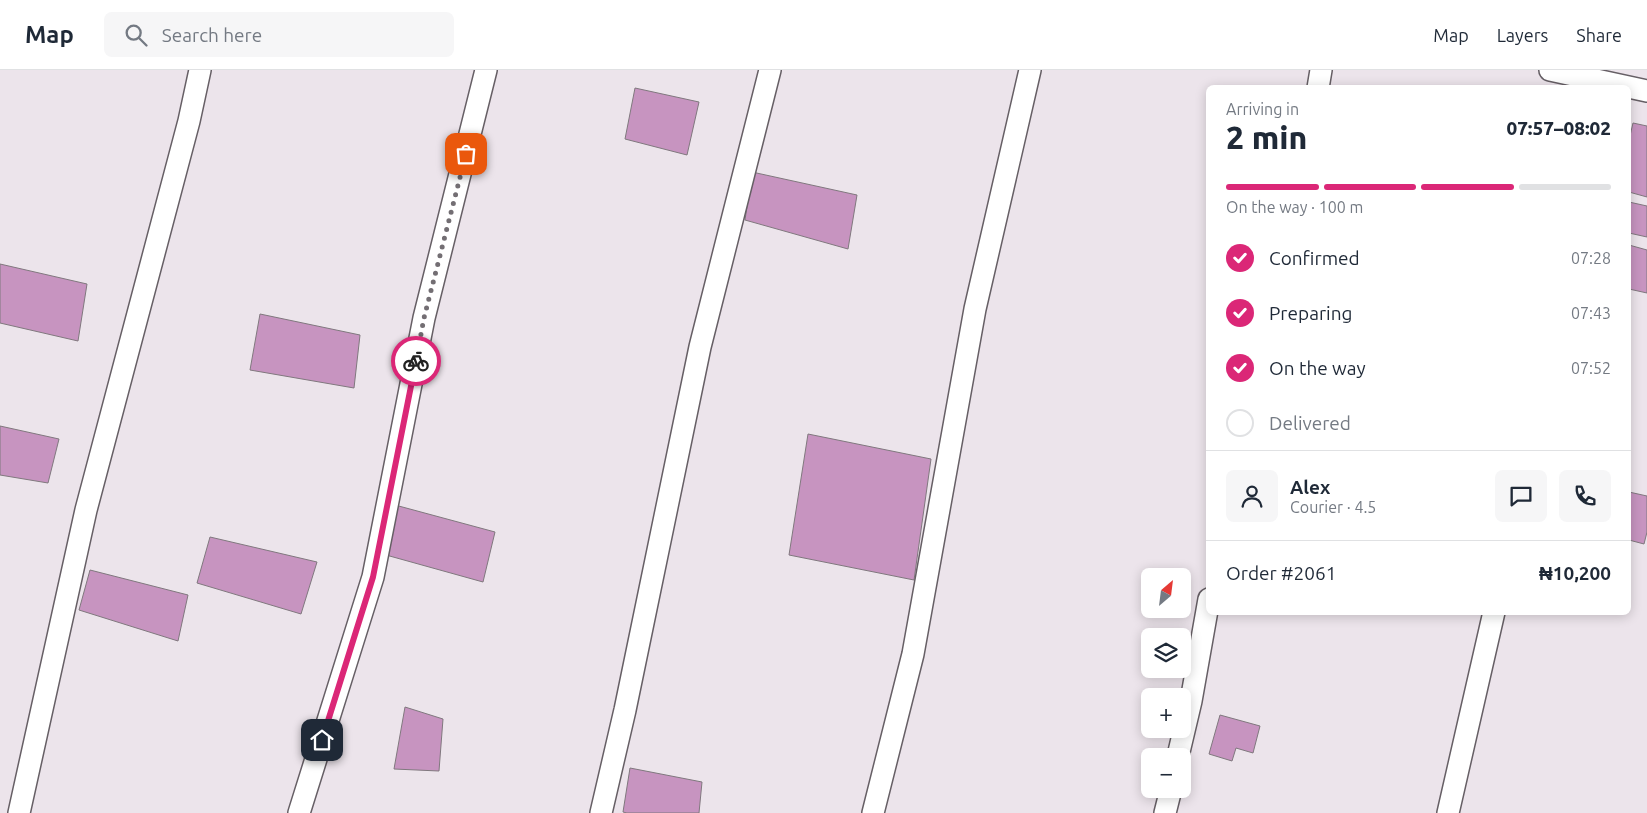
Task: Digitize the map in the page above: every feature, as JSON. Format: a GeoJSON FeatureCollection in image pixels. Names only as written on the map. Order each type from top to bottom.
{"type":"FeatureCollection","features":[{"type":"Feature","properties":{"kind":"street"},"geometry":{"type":"LineString","coordinates":[[19,813],[86,510],[189,121],[200,70]]}},
{"type":"Feature","properties":{"kind":"street"},"geometry":{"type":"LineString","coordinates":[[299,813],[373,577],[424,318],[486,70]]}},
{"type":"Feature","properties":{"kind":"street"},"geometry":{"type":"LineString","coordinates":[[601,813],[625,710],[700,347],[770,70]]}},
{"type":"Feature","properties":{"kind":"street"},"geometry":{"type":"LineString","coordinates":[[873,813],[913,654],[975,308],[1030,70]]}},
{"type":"Feature","properties":{"kind":"street"},"geometry":{"type":"LineString","coordinates":[[1318,85],[1321,70]]}},
{"type":"Feature","properties":{"kind":"street"},"geometry":{"type":"LineString","coordinates":[[1550,70],[1573,72],[1608,85]]}},
{"type":"Feature","properties":{"kind":"street"},"geometry":{"type":"LineString","coordinates":[[1631,89],[1647,91]]}},
{"type":"Feature","properties":{"kind":"street"},"geometry":{"type":"LineString","coordinates":[[1180,748],[1191,701],[1206,615]]}},
{"type":"Feature","properties":{"kind":"street"},"geometry":{"type":"LineString","coordinates":[[1448,813],[1493,615]]}},
{"type":"Feature","properties":{"kind":"street"},"geometry":{"type":"LineString","coordinates":[[1165,813],[1169,798]]}},
{"type":"Feature","properties":{"kind":"building"},"geometry":{"type":"Polygon","coordinates":[[[635,88],[699,102],[687,155],[625,139],[635,88]]]}},
{"type":"Feature","properties":{"kind":"building"},"geometry":{"type":"Polygon","coordinates":[[[1633,123],[1647,126],[1647,197],[1631,193],[1631,132],[1633,123]]]}},
{"type":"Feature","properties":{"kind":"building"},"geometry":{"type":"Polygon","coordinates":[[[752,172],[857,195],[848,249],[745,220],[752,172]]]}},
{"type":"Feature","properties":{"kind":"building"},"geometry":{"type":"Polygon","coordinates":[[[1631,202],[1647,206],[1647,237],[1631,233],[1631,202]]]}},
{"type":"Feature","properties":{"kind":"building"},"geometry":{"type":"Polygon","coordinates":[[[1631,246],[1647,250],[1647,293],[1631,289],[1631,246]]]}},
{"type":"Feature","properties":{"kind":"building"},"geometry":{"type":"Polygon","coordinates":[[[0,264],[87,284],[78,341],[0,323],[0,264]]]}},
{"type":"Feature","properties":{"kind":"building"},"geometry":{"type":"Polygon","coordinates":[[[260,314],[360,335],[354,388],[250,370],[260,314]]]}},
{"type":"Feature","properties":{"kind":"building"},"geometry":{"type":"Polygon","coordinates":[[[0,426],[59,439],[48,483],[0,475],[0,426]]]}},
{"type":"Feature","properties":{"kind":"building"},"geometry":{"type":"Polygon","coordinates":[[[808,434],[931,459],[914,580],[789,555],[808,434]]]}},
{"type":"Feature","properties":{"kind":"building"},"geometry":{"type":"Polygon","coordinates":[[[1631,492],[1647,496],[1647,532],[1644,544],[1631,541],[1631,492]]]}},
{"type":"Feature","properties":{"kind":"building"},"geometry":{"type":"Polygon","coordinates":[[[395,505],[495,532],[483,582],[386,555],[395,505]]]}},
{"type":"Feature","properties":{"kind":"building"},"geometry":{"type":"Polygon","coordinates":[[[210,537],[317,562],[301,614],[197,583],[210,537]]]}},
{"type":"Feature","properties":{"kind":"building"},"geometry":{"type":"Polygon","coordinates":[[[90,570],[188,595],[178,641],[79,610],[90,570]]]}},
{"type":"Feature","properties":{"kind":"building"},"geometry":{"type":"Polygon","coordinates":[[[405,707],[443,719],[439,771],[394,769],[405,707]]]}},
{"type":"Feature","properties":{"kind":"building"},"geometry":{"type":"Polygon","coordinates":[[[1220,715],[1260,726],[1253,753],[1236,748],[1232,761],[1209,754],[1220,715]]]}},
{"type":"Feature","properties":{"kind":"building"},"geometry":{"type":"Polygon","coordinates":[[[630,768],[702,782],[699,813],[623,812],[630,768]]]}},
{"type":"Feature","properties":{"kind":"way so far"},"geometry":{"type":"LineString","coordinates":[[416,361],[424,318],[466,154]]}},
{"type":"Feature","properties":{"kind":"route"},"geometry":{"type":"LineString","coordinates":[[322,740],[373,577],[416,361]]}}]}
